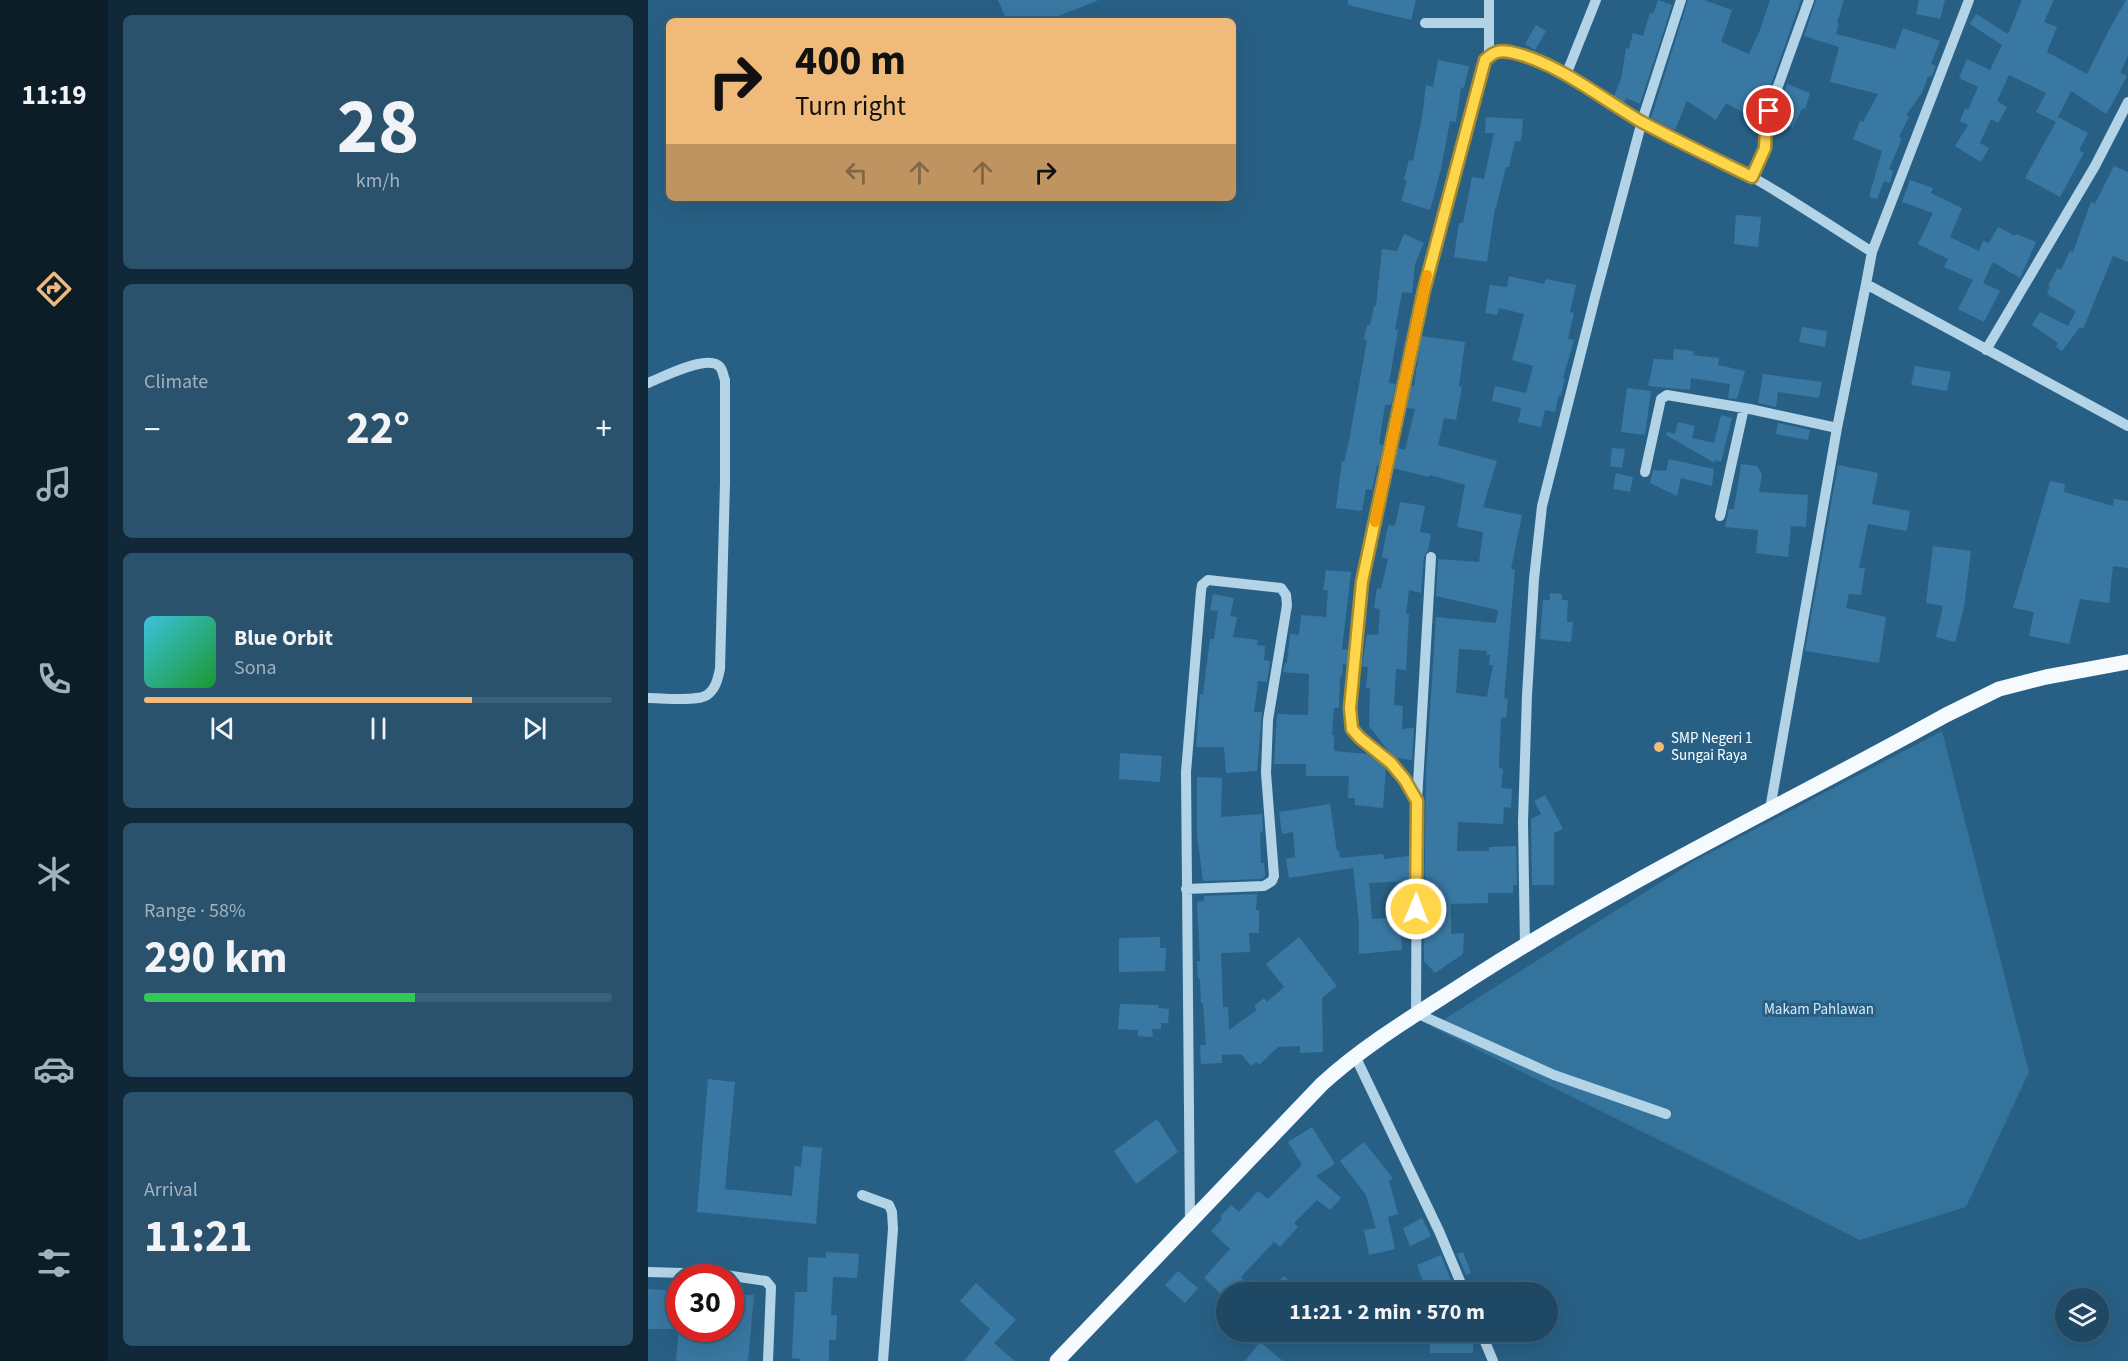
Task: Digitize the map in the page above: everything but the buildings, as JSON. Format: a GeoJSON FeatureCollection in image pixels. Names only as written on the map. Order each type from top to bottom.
{"type":"FeatureCollection","features":[{"type":"Feature","properties":{"kind":"main road"},"geometry":{"type":"LineString","coordinates":[[1057,1361],[1322,1084],[1416,1013],[1606,897],[1947,715],[2000,689],[2046,677],[2128,662]]}},
{"type":"Feature","properties":{"kind":"street"},"geometry":{"type":"LineString","coordinates":[[1489,0],[1489,57]]}},
{"type":"Feature","properties":{"kind":"street"},"geometry":{"type":"LineString","coordinates":[[1566,75],[1596,0]]}},
{"type":"Feature","properties":{"kind":"street"},"geometry":{"type":"LineString","coordinates":[[1525,946],[1523,822],[1527,695],[1534,579],[1542,506],[1594,297],[1642,121],[1681,0]]}},
{"type":"Feature","properties":{"kind":"street"},"geometry":{"type":"LineString","coordinates":[[1752,177],[1765,148],[1769,111],[1809,0]]}},
{"type":"Feature","properties":{"kind":"street"},"geometry":{"type":"LineString","coordinates":[[1770,809],[1837,428],[1872,252],[1969,0]]}},
{"type":"Feature","properties":{"kind":"street"},"geometry":{"type":"LineString","coordinates":[[1425,23],[1489,23]]}},
{"type":"Feature","properties":{"kind":"street"},"geometry":{"type":"LineString","coordinates":[[1417,801],[1405,780],[1391,763],[1352,729],[1350,708],[1362,582],[1424,290],[1485,60],[1494,51],[1512,52],[1566,75],[1642,121],[1752,177],[1872,252]]}},
{"type":"Feature","properties":{"kind":"street"},"geometry":{"type":"LineString","coordinates":[[1986,350],[2095,166],[2128,102]]}},
{"type":"Feature","properties":{"kind":"street"},"geometry":{"type":"LineString","coordinates":[[1866,284],[2128,426]]}},
{"type":"Feature","properties":{"kind":"street"},"geometry":{"type":"LineString","coordinates":[[648,383],[703,362],[714,362],[721,367],[725,380],[720,669],[716,684],[708,694],[697,698],[648,698]]}},
{"type":"Feature","properties":{"kind":"street"},"geometry":{"type":"LineString","coordinates":[[1646,472],[1661,399],[1664,396],[1671,395],[1744,408],[1837,428]]}},
{"type":"Feature","properties":{"kind":"street"},"geometry":{"type":"LineString","coordinates":[[1720,516],[1744,408]]}},
{"type":"Feature","properties":{"kind":"street"},"geometry":{"type":"LineString","coordinates":[[1431,557],[1417,801],[1416,1013],[1554,1075],[1666,1114]]}},
{"type":"Feature","properties":{"kind":"street"},"geometry":{"type":"LineString","coordinates":[[1186,889],[1264,886],[1272,881],[1274,876],[1266,773],[1268,720],[1287,604],[1286,595],[1281,588],[1208,580],[1202,585],[1186,772],[1186,889],[1190,1224]]}},
{"type":"Feature","properties":{"kind":"street"},"geometry":{"type":"LineString","coordinates":[[1356,1058],[1439,1231],[1460,1282]]}},
{"type":"Feature","properties":{"kind":"street"},"geometry":{"type":"LineString","coordinates":[[862,1195],[889,1205],[892,1212],[893,1229],[883,1361]]}},
{"type":"Feature","properties":{"kind":"street"},"geometry":{"type":"LineString","coordinates":[[648,1272],[719,1274],[766,1281],[771,1287],[768,1361]]}},
{"type":"Feature","properties":{"kind":"street"},"geometry":{"type":"LineString","coordinates":[[1485,1342],[1493,1361]]}},
{"type":"Feature","properties":{"kind":"green space","name":"Makam Pahlawan"},"geometry":{"type":"Polygon","coordinates":[[[1942,731],[2029,1072],[1966,1207],[1860,1240],[1432,1027],[1696,860],[1942,731]]]}},
{"type":"Feature","properties":{"kind":"slow traffic"},"geometry":{"type":"LineString","coordinates":[[1375,522],[1427,275]]}},
{"type":"Feature","properties":{"kind":"place","name":"SMP Negeri 1 Sungai Raya"},"geometry":{"type":"Point","coordinates":[1659,747]}},
{"type":"Feature","properties":{"kind":"route"},"geometry":{"type":"LineString","coordinates":[[1416,909],[1417,801],[1405,780],[1391,763],[1352,729],[1350,708],[1362,582],[1424,290],[1485,60],[1494,51],[1502,51],[1512,52],[1541,63],[1566,75],[1642,121],[1752,177],[1765,148],[1769,111]]}}]}
